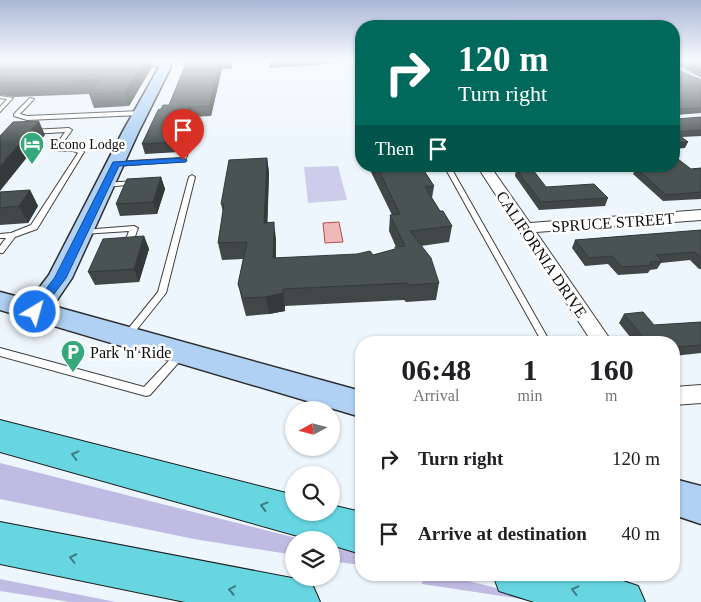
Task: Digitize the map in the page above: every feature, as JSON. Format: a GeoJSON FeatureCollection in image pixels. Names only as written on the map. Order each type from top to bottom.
{"type":"FeatureCollection","features":[{"type":"Feature","properties":{"kind":"highway"},"geometry":{"type":"LineString","coordinates":[[0,436],[355,531]]}},
{"type":"Feature","properties":{"kind":"highway"},"geometry":{"type":"LineString","coordinates":[[0,543],[298,602]]}},
{"type":"Feature","properties":{"kind":"highway"},"geometry":{"type":"LineString","coordinates":[[539,581],[622,602]]}},
{"type":"Feature","properties":{"kind":"street"},"geometry":{"type":"LineString","coordinates":[[35,312],[60,278],[153,89]]}},
{"type":"Feature","properties":{"kind":"street","name":"CALIFORNIA DRIVE"},"geometry":{"type":"LineString","coordinates":[[487,172],[598,336]]}},
{"type":"Feature","properties":{"kind":"street","name":"SPRUCE STREET"},"geometry":{"type":"LineString","coordinates":[[524,228],[701,215]]}},
{"type":"Feature","properties":{"kind":"street"},"geometry":{"type":"LineString","coordinates":[[0,301],[355,402]]}},
{"type":"Feature","properties":{"kind":"street"},"geometry":{"type":"LineString","coordinates":[[680,396],[701,394]]}},
{"type":"Feature","properties":{"kind":"street"},"geometry":{"type":"LineString","coordinates":[[680,499],[701,504]]}},
{"type":"Feature","properties":{"kind":"lane"},"geometry":{"type":"LineString","coordinates":[[0,97],[11,98],[0,110]]}},
{"type":"Feature","properties":{"kind":"lane"},"geometry":{"type":"LineString","coordinates":[[32,99],[16,116],[28,118],[141,113]]}},
{"type":"Feature","properties":{"kind":"lane"},"geometry":{"type":"LineString","coordinates":[[116,164],[183,160],[197,119]]}},
{"type":"Feature","properties":{"kind":"lane"},"geometry":{"type":"LineString","coordinates":[[0,236],[12,235],[34,227],[80,152],[76,149],[56,149],[69,130],[25,132]]}},
{"type":"Feature","properties":{"kind":"lane"},"geometry":{"type":"LineString","coordinates":[[450,172],[543,336]]}},
{"type":"Feature","properties":{"kind":"lane"},"geometry":{"type":"LineString","coordinates":[[126,337],[162,294],[192,177]]}},
{"type":"Feature","properties":{"kind":"lane"},"geometry":{"type":"LineString","coordinates":[[105,185],[143,183]]}},
{"type":"Feature","properties":{"kind":"lane"},"geometry":{"type":"LineString","coordinates":[[82,232],[134,228],[128,245]]}},
{"type":"Feature","properties":{"kind":"lane"},"geometry":{"type":"LineString","coordinates":[[0,251],[12,235]]}},
{"type":"Feature","properties":{"kind":"lane"},"geometry":{"type":"LineString","coordinates":[[0,352],[146,392],[182,353]]}},
{"type":"Feature","properties":{"kind":"shaded area"},"geometry":{"type":"Polygon","coordinates":[[[338,166],[347,200],[308,203],[304,167],[338,166]]]}},
{"type":"Feature","properties":{"kind":"shaded area"},"geometry":{"type":"Polygon","coordinates":[[[339,222],[343,242],[325,243],[323,223],[339,222]]]}},
{"type":"Feature","properties":{"kind":"shaded area"},"geometry":{"type":"Polygon","coordinates":[[[0,463],[285,535],[285,554],[194,539],[0,499],[0,463]]]}},
{"type":"Feature","properties":{"kind":"shaded area"},"geometry":{"type":"Polygon","coordinates":[[[340,549],[355,553],[355,564],[340,562],[340,549]]]}},
{"type":"Feature","properties":{"kind":"shaded area"},"geometry":{"type":"Polygon","coordinates":[[[0,579],[116,602],[70,602],[0,591],[0,579]]]}},
{"type":"Feature","properties":{"kind":"shaded area"},"geometry":{"type":"Polygon","coordinates":[[[422,581],[468,581],[533,597],[534,601],[422,584],[422,581]]]}},
{"type":"Feature","properties":{"kind":"building"},"geometry":{"type":"Polygon","coordinates":[[[93,89],[127,89],[125,92],[89,94],[93,89]]]}},
{"type":"Feature","properties":{"kind":"building"},"geometry":{"type":"Polygon","coordinates":[[[176,89],[213,89],[209,106],[189,107],[177,142],[142,144],[158,110],[163,105],[169,105],[176,89]]]}},
{"type":"Feature","properties":{"kind":"building"},"geometry":{"type":"Polygon","coordinates":[[[680,89],[701,89],[701,108],[680,109],[680,89]]]}},
{"type":"Feature","properties":{"kind":"building"},"geometry":{"type":"Polygon","coordinates":[[[701,117],[701,130],[680,132],[680,119],[701,117]]]}},
{"type":"Feature","properties":{"kind":"building"},"geometry":{"type":"Polygon","coordinates":[[[39,121],[0,166],[0,136],[13,122],[39,121]]]}},
{"type":"Feature","properties":{"kind":"building"},"geometry":{"type":"Polygon","coordinates":[[[680,136],[688,142],[680,143],[680,136]]]}},
{"type":"Feature","properties":{"kind":"building"},"geometry":{"type":"Polygon","coordinates":[[[267,158],[264,223],[274,222],[273,258],[357,254],[370,251],[373,255],[395,249],[395,247],[405,246],[390,215],[400,214],[380,172],[425,172],[434,186],[425,187],[452,226],[410,231],[431,258],[439,283],[283,289],[283,293],[266,297],[243,298],[238,284],[247,242],[218,243],[224,204],[221,204],[229,160],[267,158]]]}},
{"type":"Feature","properties":{"kind":"building"},"geometry":{"type":"Polygon","coordinates":[[[680,161],[691,169],[701,168],[701,192],[666,195],[640,172],[680,172],[680,161]]]}},
{"type":"Feature","properties":{"kind":"building"},"geometry":{"type":"Polygon","coordinates":[[[518,172],[535,172],[546,187],[594,184],[608,198],[541,202],[518,172]]]}},
{"type":"Feature","properties":{"kind":"building"},"geometry":{"type":"Polygon","coordinates":[[[161,177],[153,202],[116,204],[127,179],[161,177]]]}},
{"type":"Feature","properties":{"kind":"building"},"geometry":{"type":"Polygon","coordinates":[[[30,190],[19,206],[0,208],[0,192],[30,190]]]}},
{"type":"Feature","properties":{"kind":"building"},"geometry":{"type":"Polygon","coordinates":[[[701,230],[701,258],[695,252],[656,255],[662,261],[650,262],[652,265],[622,267],[612,256],[589,258],[575,240],[701,230]]]}},
{"type":"Feature","properties":{"kind":"building"},"geometry":{"type":"Polygon","coordinates":[[[144,236],[134,269],[88,272],[103,239],[144,236]]]}},
{"type":"Feature","properties":{"kind":"building"},"geometry":{"type":"Polygon","coordinates":[[[643,312],[654,325],[701,322],[701,345],[680,347],[680,336],[642,336],[624,314],[643,312]]]}},
{"type":"Feature","properties":{"kind":"place","name":"Econo Lodge"},"geometry":{"type":"Point","coordinates":[32,165]}},
{"type":"Feature","properties":{"kind":"place","name":"Park 'n' Ride"},"geometry":{"type":"Point","coordinates":[73,373]}},
{"type":"Feature","properties":{"kind":"route"},"geometry":{"type":"LineString","coordinates":[[35,312],[60,278],[116,164],[183,160]]}}]}
